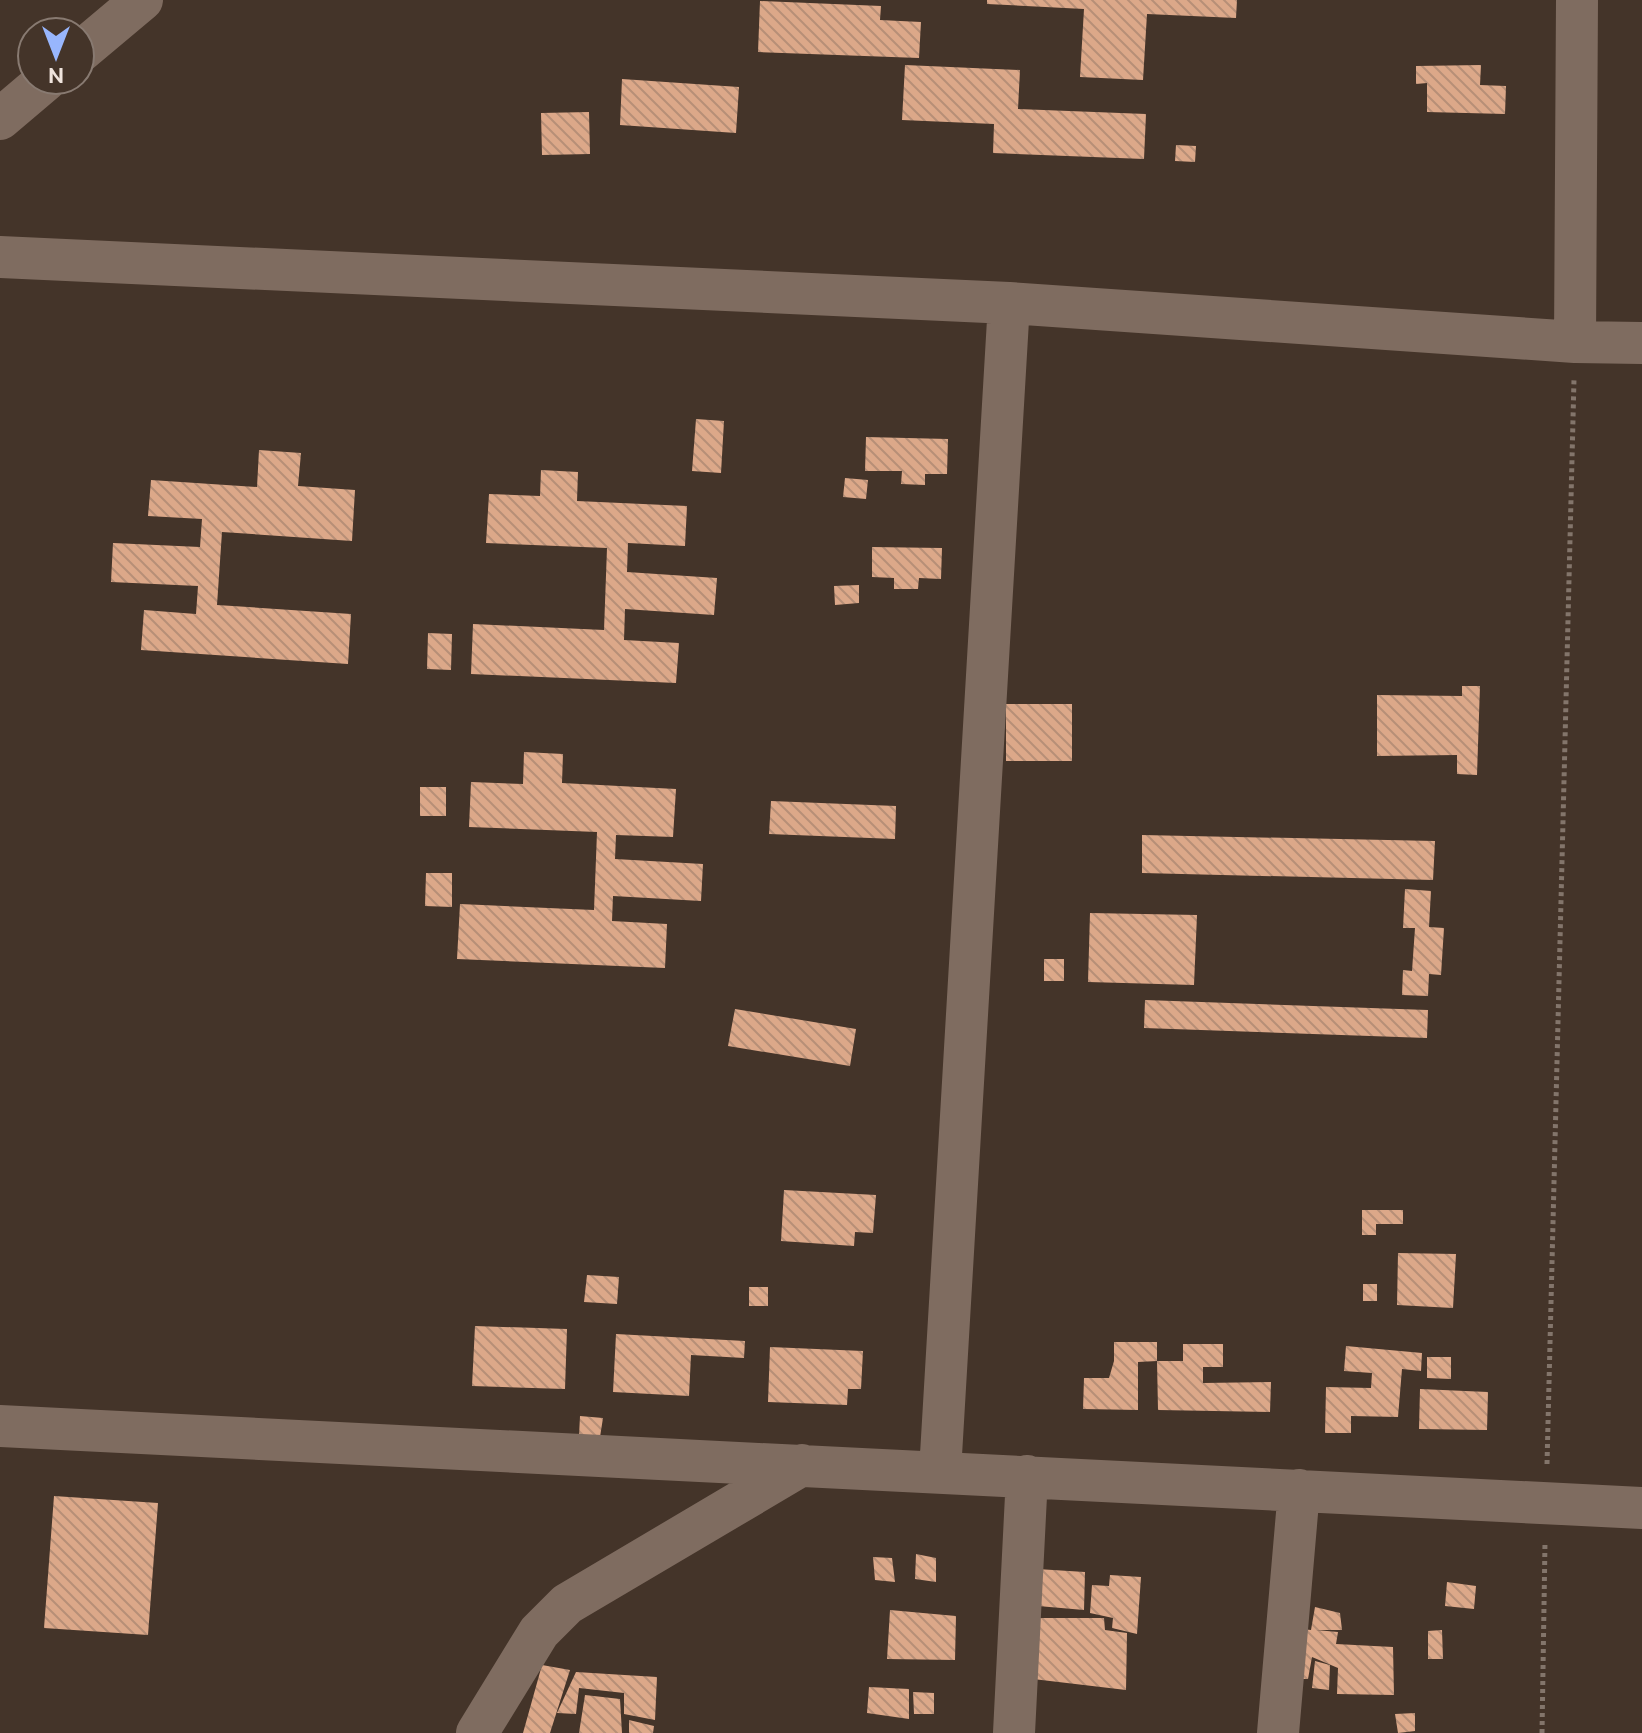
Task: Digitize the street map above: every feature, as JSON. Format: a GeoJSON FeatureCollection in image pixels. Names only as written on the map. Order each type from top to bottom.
{"type":"FeatureCollection","features":[{"type":"Feature","properties":{"kind":"street"},"geometry":{"type":"LineString","coordinates":[[96,39],[142,0]]}},
{"type":"Feature","properties":{"kind":"street"},"geometry":{"type":"LineString","coordinates":[[1575,342],[1577,0]]}},
{"type":"Feature","properties":{"kind":"street"},"geometry":{"type":"LineString","coordinates":[[0,119],[27,96]]}},
{"type":"Feature","properties":{"kind":"street"},"geometry":{"type":"LineString","coordinates":[[0,257],[1009,303],[1575,342],[1642,343]]}},
{"type":"Feature","properties":{"kind":"street"},"geometry":{"type":"LineString","coordinates":[[940,1472],[1009,303]]}},
{"type":"Feature","properties":{"kind":"street"},"geometry":{"type":"LineString","coordinates":[[0,1426],[1642,1508]]}},
{"type":"Feature","properties":{"kind":"street"},"geometry":{"type":"LineString","coordinates":[[477,1733],[539,1632],[567,1604],[802,1465]]}},
{"type":"Feature","properties":{"kind":"street"},"geometry":{"type":"LineString","coordinates":[[1014,1733],[1027,1476]]}},
{"type":"Feature","properties":{"kind":"street"},"geometry":{"type":"LineString","coordinates":[[1278,1733],[1299,1490]]}},
{"type":"Feature","properties":{"kind":"path"},"geometry":{"type":"LineString","coordinates":[[1542,1733],[1575,342]]}},
{"type":"Feature","properties":{"kind":"building"},"geometry":{"type":"Polygon","coordinates":[[[987,0],[1237,0],[1236,18],[1147,14],[1143,80],[1080,77],[1084,9],[987,4],[987,0]]]}},
{"type":"Feature","properties":{"kind":"building"},"geometry":{"type":"Polygon","coordinates":[[[760,1],[881,6],[880,20],[921,22],[919,58],[758,52],[760,1]]]}},
{"type":"Feature","properties":{"kind":"building"},"geometry":{"type":"Polygon","coordinates":[[[905,65],[1020,70],[1018,109],[1146,114],[1144,159],[993,153],[994,124],[902,120],[905,65]]]}},
{"type":"Feature","properties":{"kind":"building"},"geometry":{"type":"Polygon","coordinates":[[[1481,65],[1480,85],[1506,86],[1505,114],[1427,112],[1427,83],[1416,84],[1416,66],[1481,65]]]}},
{"type":"Feature","properties":{"kind":"building"},"geometry":{"type":"Polygon","coordinates":[[[622,79],[739,87],[736,133],[620,125],[622,79]]]}},
{"type":"Feature","properties":{"kind":"building"},"geometry":{"type":"Polygon","coordinates":[[[589,112],[590,154],[542,155],[541,113],[589,112]]]}},
{"type":"Feature","properties":{"kind":"building"},"geometry":{"type":"Polygon","coordinates":[[[1176,145],[1196,146],[1195,162],[1175,161],[1176,145]]]}},
{"type":"Feature","properties":{"kind":"building"},"geometry":{"type":"Polygon","coordinates":[[[696,419],[724,421],[721,473],[692,471],[696,419]]]}},
{"type":"Feature","properties":{"kind":"building"},"geometry":{"type":"Polygon","coordinates":[[[866,437],[948,439],[947,474],[925,474],[925,485],[901,484],[902,471],[865,471],[866,437]]]}},
{"type":"Feature","properties":{"kind":"building"},"geometry":{"type":"Polygon","coordinates":[[[259,450],[301,453],[298,486],[355,490],[352,541],[222,532],[217,605],[351,614],[348,664],[141,650],[144,610],[196,614],[198,586],[111,582],[113,543],[200,547],[202,519],[148,516],[151,480],[257,487],[259,450]]]}},
{"type":"Feature","properties":{"kind":"building"},"geometry":{"type":"Polygon","coordinates":[[[541,470],[578,472],[577,501],[687,506],[685,546],[628,543],[627,572],[717,578],[714,615],[625,609],[624,640],[679,643],[676,683],[471,674],[473,624],[604,630],[607,548],[486,543],[489,494],[540,496],[541,470]]]}},
{"type":"Feature","properties":{"kind":"building"},"geometry":{"type":"Polygon","coordinates":[[[845,478],[868,480],[866,499],[843,497],[845,478]]]}},
{"type":"Feature","properties":{"kind":"building"},"geometry":{"type":"Polygon","coordinates":[[[872,547],[942,548],[941,579],[919,578],[918,589],[894,589],[894,578],[872,577],[872,547]]]}},
{"type":"Feature","properties":{"kind":"building"},"geometry":{"type":"Polygon","coordinates":[[[859,585],[859,603],[835,605],[834,586],[859,585]]]}},
{"type":"Feature","properties":{"kind":"building"},"geometry":{"type":"Polygon","coordinates":[[[428,633],[452,634],[451,670],[427,669],[428,633]]]}},
{"type":"Feature","properties":{"kind":"building"},"geometry":{"type":"Polygon","coordinates":[[[1462,686],[1480,686],[1477,775],[1457,774],[1457,755],[1377,756],[1377,695],[1462,696],[1462,686]]]}},
{"type":"Feature","properties":{"kind":"building"},"geometry":{"type":"Polygon","coordinates":[[[1006,704],[1072,704],[1072,761],[1006,761],[1006,704]]]}},
{"type":"Feature","properties":{"kind":"building"},"geometry":{"type":"Polygon","coordinates":[[[524,752],[563,754],[562,783],[676,789],[673,837],[616,835],[615,859],[703,864],[701,901],[613,896],[612,921],[667,924],[665,968],[457,959],[460,904],[594,910],[597,832],[469,827],[471,782],[523,784],[524,752]]]}},
{"type":"Feature","properties":{"kind":"building"},"geometry":{"type":"Polygon","coordinates":[[[420,787],[446,787],[446,816],[420,816],[420,787]]]}},
{"type":"Feature","properties":{"kind":"building"},"geometry":{"type":"Polygon","coordinates":[[[771,801],[896,806],[895,839],[769,834],[771,801]]]}},
{"type":"Feature","properties":{"kind":"building"},"geometry":{"type":"Polygon","coordinates":[[[1142,835],[1435,841],[1433,880],[1142,873],[1142,835]]]}},
{"type":"Feature","properties":{"kind":"building"},"geometry":{"type":"Polygon","coordinates":[[[426,873],[452,873],[452,907],[425,906],[426,873]]]}},
{"type":"Feature","properties":{"kind":"building"},"geometry":{"type":"Polygon","coordinates":[[[1405,889],[1431,891],[1429,927],[1444,928],[1441,975],[1429,974],[1428,996],[1402,995],[1403,970],[1412,971],[1415,928],[1403,928],[1405,889]]]}},
{"type":"Feature","properties":{"kind":"building"},"geometry":{"type":"Polygon","coordinates":[[[1090,913],[1197,915],[1194,985],[1088,982],[1090,913]]]}},
{"type":"Feature","properties":{"kind":"building"},"geometry":{"type":"Polygon","coordinates":[[[1044,959],[1064,959],[1064,981],[1044,981],[1044,959]]]}},
{"type":"Feature","properties":{"kind":"building"},"geometry":{"type":"Polygon","coordinates":[[[1145,1000],[1428,1010],[1427,1038],[1144,1028],[1145,1000]]]}},
{"type":"Feature","properties":{"kind":"building"},"geometry":{"type":"Polygon","coordinates":[[[735,1009],[856,1029],[850,1066],[728,1046],[735,1009]]]}},
{"type":"Feature","properties":{"kind":"building"},"geometry":{"type":"Polygon","coordinates":[[[784,1190],[876,1195],[873,1233],[855,1232],[854,1246],[781,1241],[784,1190]]]}},
{"type":"Feature","properties":{"kind":"building"},"geometry":{"type":"Polygon","coordinates":[[[1362,1210],[1403,1210],[1403,1224],[1376,1224],[1376,1235],[1362,1235],[1362,1210]]]}},
{"type":"Feature","properties":{"kind":"building"},"geometry":{"type":"Polygon","coordinates":[[[1398,1253],[1456,1254],[1453,1308],[1397,1305],[1398,1253]]]}},
{"type":"Feature","properties":{"kind":"building"},"geometry":{"type":"Polygon","coordinates":[[[587,1275],[619,1277],[617,1304],[584,1302],[587,1275]]]}},
{"type":"Feature","properties":{"kind":"building"},"geometry":{"type":"Polygon","coordinates":[[[1363,1284],[1377,1284],[1377,1301],[1363,1301],[1363,1284]]]}},
{"type":"Feature","properties":{"kind":"building"},"geometry":{"type":"Polygon","coordinates":[[[749,1287],[768,1287],[768,1306],[749,1306],[749,1287]]]}},
{"type":"Feature","properties":{"kind":"building"},"geometry":{"type":"Polygon","coordinates":[[[475,1326],[567,1329],[565,1389],[472,1386],[475,1326]]]}},
{"type":"Feature","properties":{"kind":"building"},"geometry":{"type":"Polygon","coordinates":[[[616,1334],[745,1341],[744,1358],[691,1355],[689,1396],[613,1392],[616,1334]]]}},
{"type":"Feature","properties":{"kind":"building"},"geometry":{"type":"Polygon","coordinates":[[[1114,1342],[1157,1342],[1157,1361],[1138,1362],[1138,1410],[1083,1409],[1084,1378],[1109,1378],[1114,1361],[1114,1342]]]}},
{"type":"Feature","properties":{"kind":"building"},"geometry":{"type":"Polygon","coordinates":[[[1183,1344],[1223,1344],[1223,1367],[1203,1367],[1203,1383],[1271,1382],[1270,1412],[1158,1410],[1157,1361],[1183,1361],[1183,1344]]]}},
{"type":"Feature","properties":{"kind":"building"},"geometry":{"type":"Polygon","coordinates":[[[1346,1346],[1422,1353],[1421,1371],[1402,1369],[1398,1417],[1351,1416],[1351,1433],[1325,1433],[1326,1387],[1371,1388],[1372,1373],[1344,1371],[1346,1346]]]}},
{"type":"Feature","properties":{"kind":"building"},"geometry":{"type":"Polygon","coordinates":[[[770,1347],[863,1351],[861,1389],[848,1389],[847,1405],[768,1402],[770,1347]]]}},
{"type":"Feature","properties":{"kind":"building"},"geometry":{"type":"Polygon","coordinates":[[[1427,1357],[1451,1357],[1451,1379],[1427,1378],[1427,1357]]]}},
{"type":"Feature","properties":{"kind":"building"},"geometry":{"type":"Polygon","coordinates":[[[1420,1389],[1488,1392],[1487,1430],[1419,1429],[1420,1389]]]}},
{"type":"Feature","properties":{"kind":"building"},"geometry":{"type":"Polygon","coordinates":[[[580,1416],[603,1418],[600,1437],[579,1436],[580,1416]]]}},
{"type":"Feature","properties":{"kind":"building"},"geometry":{"type":"Polygon","coordinates":[[[54,1496],[158,1503],[148,1635],[44,1628],[54,1496]]]}},
{"type":"Feature","properties":{"kind":"building"},"geometry":{"type":"Polygon","coordinates":[[[916,1554],[936,1558],[936,1582],[915,1579],[916,1554]]]}},
{"type":"Feature","properties":{"kind":"building"},"geometry":{"type":"Polygon","coordinates":[[[873,1557],[892,1558],[895,1582],[875,1580],[873,1557]]]}},
{"type":"Feature","properties":{"kind":"building"},"geometry":{"type":"Polygon","coordinates":[[[1037,1569],[1085,1572],[1084,1610],[1038,1606],[1037,1569]]]}},
{"type":"Feature","properties":{"kind":"building"},"geometry":{"type":"Polygon","coordinates":[[[1110,1575],[1141,1577],[1137,1634],[1112,1628],[1113,1618],[1090,1613],[1092,1585],[1109,1586],[1110,1575]]]}},
{"type":"Feature","properties":{"kind":"building"},"geometry":{"type":"Polygon","coordinates":[[[1447,1582],[1476,1586],[1474,1609],[1445,1606],[1447,1582]]]}},
{"type":"Feature","properties":{"kind":"building"},"geometry":{"type":"Polygon","coordinates":[[[1315,1607],[1340,1613],[1342,1630],[1316,1630],[1338,1632],[1336,1644],[1393,1647],[1394,1695],[1337,1694],[1338,1668],[1312,1657],[1308,1679],[1289,1679],[1293,1628],[1311,1630],[1315,1607]]]}},
{"type":"Feature","properties":{"kind":"building"},"geometry":{"type":"Polygon","coordinates":[[[890,1610],[956,1616],[955,1660],[887,1659],[890,1610]]]}},
{"type":"Feature","properties":{"kind":"building"},"geometry":{"type":"Polygon","coordinates":[[[1029,1618],[1104,1618],[1105,1630],[1127,1633],[1126,1690],[1033,1679],[1029,1618]]]}},
{"type":"Feature","properties":{"kind":"building"},"geometry":{"type":"Polygon","coordinates":[[[1442,1630],[1443,1659],[1428,1659],[1428,1631],[1442,1630]]]}},
{"type":"Feature","properties":{"kind":"building"},"geometry":{"type":"Polygon","coordinates":[[[1315,1661],[1330,1665],[1329,1690],[1312,1688],[1315,1661]]]}},
{"type":"Feature","properties":{"kind":"building"},"geometry":{"type":"Polygon","coordinates":[[[542,1665],[570,1670],[550,1733],[523,1733],[542,1665]]]}},
{"type":"Feature","properties":{"kind":"building"},"geometry":{"type":"Polygon","coordinates":[[[576,1672],[657,1677],[655,1720],[624,1714],[624,1693],[579,1688],[576,1714],[557,1713],[576,1672]]]}},
{"type":"Feature","properties":{"kind":"building"},"geometry":{"type":"Polygon","coordinates":[[[869,1687],[909,1689],[909,1719],[867,1713],[869,1687]]]}},
{"type":"Feature","properties":{"kind":"building"},"geometry":{"type":"Polygon","coordinates":[[[913,1692],[934,1693],[934,1714],[914,1714],[913,1692]]]}},
{"type":"Feature","properties":{"kind":"building"},"geometry":{"type":"Polygon","coordinates":[[[585,1695],[620,1699],[622,1733],[579,1733],[585,1695]]]}},
{"type":"Feature","properties":{"kind":"building"},"geometry":{"type":"Polygon","coordinates":[[[1415,1713],[1415,1731],[1398,1733],[1395,1714],[1415,1713]]]}},
{"type":"Feature","properties":{"kind":"building"},"geometry":{"type":"Polygon","coordinates":[[[629,1720],[654,1726],[653,1733],[629,1733],[629,1720]]]}}]}
